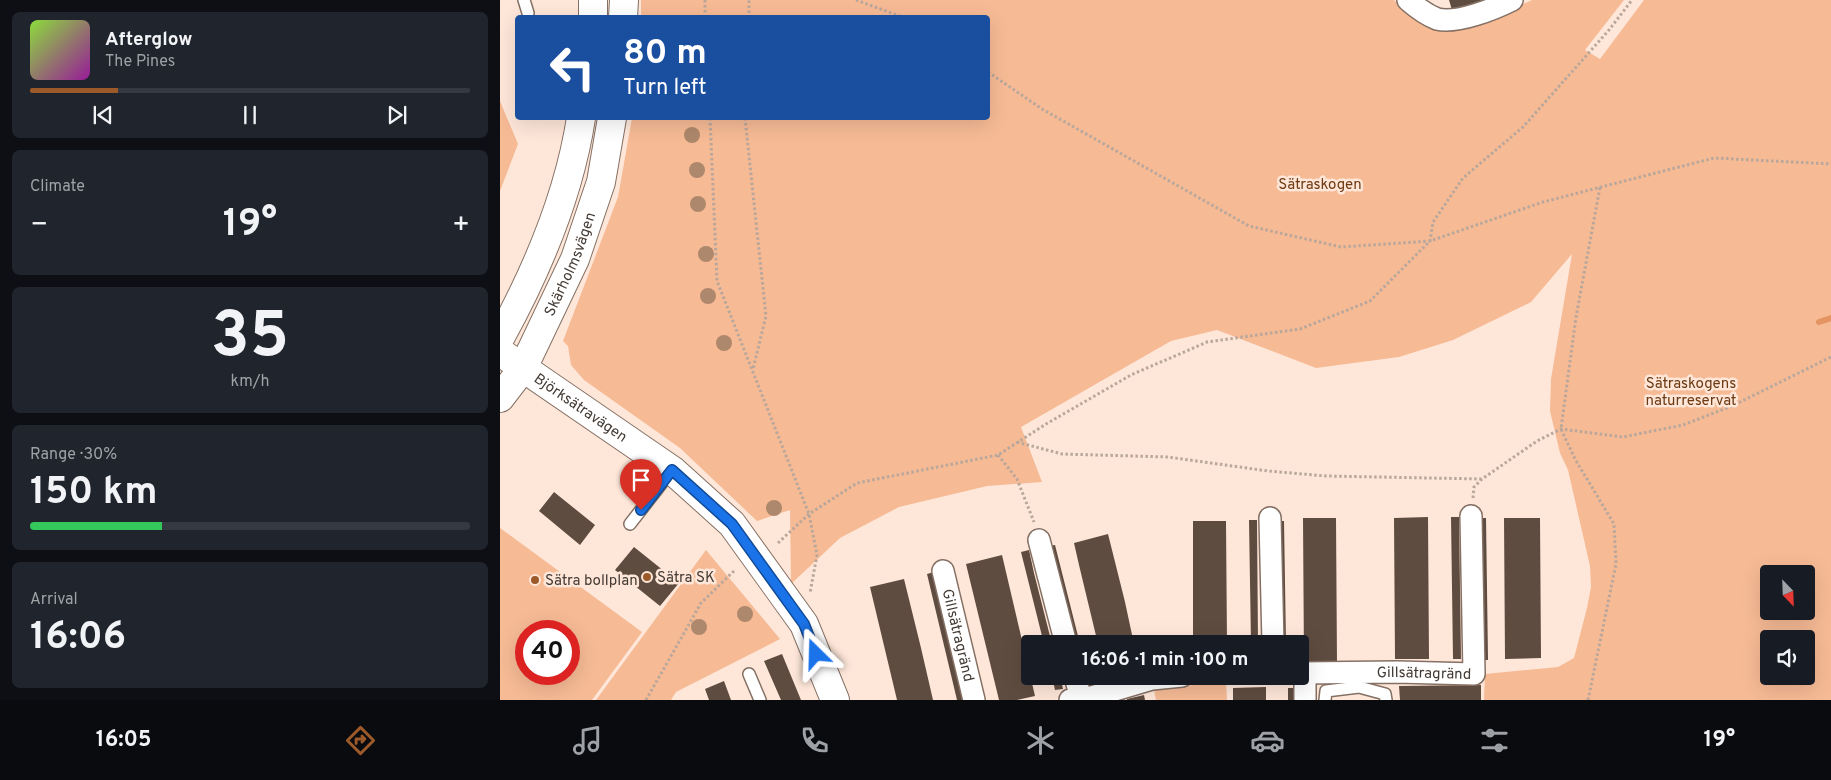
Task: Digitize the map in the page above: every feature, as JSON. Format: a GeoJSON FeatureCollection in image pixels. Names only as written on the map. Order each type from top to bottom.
{"type":"FeatureCollection","features":[{"type":"Feature","properties":{"kind":"main road"},"geometry":{"type":"LineString","coordinates":[[593,0],[593,15]]}},
{"type":"Feature","properties":{"kind":"main road"},"geometry":{"type":"LineString","coordinates":[[623,15],[624,0]]}},
{"type":"Feature","properties":{"kind":"main road","name":"Skärholmsvägen"},"geometry":{"type":"LineString","coordinates":[[500,338],[522,298],[546,245],[565,189],[581,120]]}},
{"type":"Feature","properties":{"kind":"main road","name":"Skärholmsvägen"},"geometry":{"type":"LineString","coordinates":[[500,398],[524,368],[576,259],[601,182],[612,120]]}},
{"type":"Feature","properties":{"kind":"main road","name":"Björksätravägen"},"geometry":{"type":"LineString","coordinates":[[500,352],[672,470],[732,524],[804,624],[835,700]]}},
{"type":"Feature","properties":{"kind":"street"},"geometry":{"type":"LineString","coordinates":[[1408,0],[1436,18],[1446,20],[1454,20],[1498,7],[1512,0]]}},
{"type":"Feature","properties":{"kind":"street","name":"Gillsätragränd"},"geometry":{"type":"LineString","coordinates":[[1309,673],[1474,674],[1471,516]]}},
{"type":"Feature","properties":{"kind":"street"},"geometry":{"type":"LineString","coordinates":[[1270,518],[1272,635]]}},
{"type":"Feature","properties":{"kind":"street"},"geometry":{"type":"LineString","coordinates":[[1039,540],[1064,635]]}},
{"type":"Feature","properties":{"kind":"street","name":"Gillsätragränd"},"geometry":{"type":"LineString","coordinates":[[943,571],[974,700]]}},
{"type":"Feature","properties":{"kind":"street"},"geometry":{"type":"LineString","coordinates":[[1077,685],[1081,700]]}},
{"type":"Feature","properties":{"kind":"street"},"geometry":{"type":"LineString","coordinates":[[1070,700],[1081,700],[1132,685]]}},
{"type":"Feature","properties":{"kind":"street","name":"Gillsätragränd"},"geometry":{"type":"LineString","coordinates":[[1303,685],[1305,700]]}},
{"type":"Feature","properties":{"kind":"lane"},"geometry":{"type":"LineString","coordinates":[[524,0],[528,13]]}},
{"type":"Feature","properties":{"kind":"lane"},"geometry":{"type":"LineString","coordinates":[[630,524],[672,470]]}},
{"type":"Feature","properties":{"kind":"lane"},"geometry":{"type":"LineString","coordinates":[[749,674],[760,700]]}},
{"type":"Feature","properties":{"kind":"lane","name":"Gillsätragränd"},"geometry":{"type":"LineString","coordinates":[[1325,700],[1326,690],[1359,687],[1386,694],[1386,700]]}},
{"type":"Feature","properties":{"kind":"path"},"geometry":{"type":"LineString","coordinates":[[705,0],[705,15]]}},
{"type":"Feature","properties":{"kind":"path"},"geometry":{"type":"LineString","coordinates":[[748,15],[749,0]]}},
{"type":"Feature","properties":{"kind":"path"},"geometry":{"type":"LineString","coordinates":[[856,0],[897,15]]}},
{"type":"Feature","properties":{"kind":"path"},"geometry":{"type":"LineString","coordinates":[[778,544],[809,514],[857,483],[998,455],[1016,442],[1131,375],[1207,342],[1300,329],[1370,301],[1430,240],[1433,222],[1463,178],[1523,128],[1609,30],[1632,0]]}},
{"type":"Feature","properties":{"kind":"path"},"geometry":{"type":"LineString","coordinates":[[990,73],[1042,109],[1250,226],[1341,248],[1430,240],[1543,202],[1714,158],[1831,164]]}},
{"type":"Feature","properties":{"kind":"path"},"geometry":{"type":"LineString","coordinates":[[710,120],[717,281],[809,514],[817,555],[804,624]]}},
{"type":"Feature","properties":{"kind":"path"},"geometry":{"type":"LineString","coordinates":[[745,120],[766,316],[752,371]]}},
{"type":"Feature","properties":{"kind":"path"},"geometry":{"type":"LineString","coordinates":[[1588,700],[1616,564],[1614,524],[1575,459],[1561,429],[1576,317],[1600,187]]}},
{"type":"Feature","properties":{"kind":"path"},"geometry":{"type":"LineString","coordinates":[[1471,516],[1474,487],[1482,479],[1537,441],[1561,429],[1623,436],[1682,425],[1732,406],[1831,357]]}},
{"type":"Feature","properties":{"kind":"path"},"geometry":{"type":"LineString","coordinates":[[1016,442],[1062,454],[1168,457],[1268,471],[1326,476],[1482,479]]}},
{"type":"Feature","properties":{"kind":"path"},"geometry":{"type":"LineString","coordinates":[[998,455],[1017,479],[1032,515],[1039,540]]}},
{"type":"Feature","properties":{"kind":"path"},"geometry":{"type":"LineString","coordinates":[[646,700],[701,603],[735,570]]}},
{"type":"Feature","properties":{"kind":"green space"},"geometry":{"type":"Polygon","coordinates":[[[641,0],[1394,0],[1407,13],[1424,24],[1451,31],[1473,27],[1532,0],[1624,0],[1585,50],[1600,59],[1644,0],[1831,0],[1831,700],[1484,700],[1485,674],[1558,667],[1574,658],[1587,608],[1591,587],[1590,566],[1568,470],[1560,453],[1550,411],[1551,379],[1572,254],[1531,302],[1453,340],[1399,357],[1316,368],[1217,330],[1171,341],[1021,427],[1042,482],[987,486],[899,507],[840,538],[791,584],[790,510],[757,521],[680,448],[584,380],[571,365],[568,346],[563,341],[618,197],[632,120],[990,120],[990,15],[641,15],[641,0]]]}},
{"type":"Feature","properties":{"kind":"green space"},"geometry":{"type":"Polygon","coordinates":[[[500,101],[518,144],[500,191],[500,101]]]}},
{"type":"Feature","properties":{"kind":"green space","name":"Sätra bollplan"},"geometry":{"type":"Polygon","coordinates":[[[500,528],[642,632],[592,700],[500,700],[500,528]]]}},
{"type":"Feature","properties":{"kind":"green space"},"geometry":{"type":"Polygon","coordinates":[[[706,550],[780,639],[676,692],[671,700],[596,700],[706,550]]]}},
{"type":"Feature","properties":{"kind":"green space"},"geometry":{"type":"Polygon","coordinates":[[[1194,685],[1226,685],[1227,700],[1156,700],[1154,690],[1194,685]]]}},
{"type":"Feature","properties":{"kind":"building"},"geometry":{"type":"Polygon","coordinates":[[[1449,0],[1483,0],[1452,10],[1449,0]]]}},
{"type":"Feature","properties":{"kind":"building"},"geometry":{"type":"Polygon","coordinates":[[[554,492],[595,525],[580,545],[539,511],[554,492]]]}},
{"type":"Feature","properties":{"kind":"building"},"geometry":{"type":"Polygon","coordinates":[[[1428,517],[1429,659],[1395,659],[1394,518],[1428,517]]]}},
{"type":"Feature","properties":{"kind":"building"},"geometry":{"type":"Polygon","coordinates":[[[1451,517],[1459,517],[1461,659],[1453,659],[1451,517]]]}},
{"type":"Feature","properties":{"kind":"building"},"geometry":{"type":"Polygon","coordinates":[[[1303,518],[1336,518],[1337,664],[1309,664],[1309,635],[1304,635],[1303,518]]]}},
{"type":"Feature","properties":{"kind":"building"},"geometry":{"type":"Polygon","coordinates":[[[1479,518],[1486,518],[1488,660],[1481,660],[1479,518]]]}},
{"type":"Feature","properties":{"kind":"building"},"geometry":{"type":"Polygon","coordinates":[[[1504,518],[1540,518],[1541,658],[1505,659],[1504,518]]]}},
{"type":"Feature","properties":{"kind":"building"},"geometry":{"type":"Polygon","coordinates":[[[1249,520],[1257,520],[1258,635],[1251,635],[1249,520]]]}},
{"type":"Feature","properties":{"kind":"building"},"geometry":{"type":"Polygon","coordinates":[[[1193,521],[1226,521],[1227,635],[1193,635],[1193,521]]]}},
{"type":"Feature","properties":{"kind":"building"},"geometry":{"type":"Polygon","coordinates":[[[1277,521],[1284,521],[1286,635],[1279,635],[1277,521]]]}},
{"type":"Feature","properties":{"kind":"building"},"geometry":{"type":"Polygon","coordinates":[[[1108,534],[1132,635],[1096,635],[1074,543],[1108,534]]]}},
{"type":"Feature","properties":{"kind":"building"},"geometry":{"type":"Polygon","coordinates":[[[1055,545],[1078,635],[1070,635],[1048,546],[1055,545]]]}},
{"type":"Feature","properties":{"kind":"building","name":"Sätra SK"},"geometry":{"type":"Polygon","coordinates":[[[634,547],[679,583],[660,606],[615,570],[634,547]]]}},
{"type":"Feature","properties":{"kind":"building"},"geometry":{"type":"Polygon","coordinates":[[[1029,550],[1050,635],[1042,635],[1021,552],[1029,550]]]}},
{"type":"Feature","properties":{"kind":"building"},"geometry":{"type":"Polygon","coordinates":[[[1002,555],[1021,636],[1021,685],[1032,685],[1035,696],[1017,700],[999,700],[966,564],[1002,555]]]}},
{"type":"Feature","properties":{"kind":"building"},"geometry":{"type":"Polygon","coordinates":[[[934,572],[966,700],[957,700],[927,574],[934,572]]]}},
{"type":"Feature","properties":{"kind":"building"},"geometry":{"type":"Polygon","coordinates":[[[904,579],[933,700],[897,700],[870,587],[904,579]]]}},
{"type":"Feature","properties":{"kind":"building"},"geometry":{"type":"Polygon","coordinates":[[[782,654],[801,700],[781,700],[764,661],[782,654]]]}},
{"type":"Feature","properties":{"kind":"building"},"geometry":{"type":"Polygon","coordinates":[[[724,681],[731,700],[709,700],[705,689],[724,681]]]}},
{"type":"Feature","properties":{"kind":"building"},"geometry":{"type":"Polygon","coordinates":[[[1054,685],[1062,685],[1063,689],[1055,690],[1054,685]]]}},
{"type":"Feature","properties":{"kind":"building"},"geometry":{"type":"Polygon","coordinates":[[[1481,685],[1481,700],[1400,700],[1399,686],[1481,685]]]}},
{"type":"Feature","properties":{"kind":"building"},"geometry":{"type":"Polygon","coordinates":[[[1266,687],[1266,700],[1233,700],[1233,688],[1266,687]]]}},
{"type":"Feature","properties":{"kind":"building"},"geometry":{"type":"Polygon","coordinates":[[[1288,688],[1296,688],[1296,700],[1288,700],[1288,688]]]}},
{"type":"Feature","properties":{"kind":"building"},"geometry":{"type":"Polygon","coordinates":[[[1144,695],[1145,700],[1127,700],[1127,699],[1144,695]]]}},
{"type":"Feature","properties":{"kind":"waterway"},"geometry":{"type":"LineString","coordinates":[[1819,322],[1831,318]]}},
{"type":"Feature","properties":{"kind":"place","name":"Sätra SK"},"geometry":{"type":"Point","coordinates":[647,577]}},
{"type":"Feature","properties":{"kind":"place","name":"Sätra bollplan"},"geometry":{"type":"Point","coordinates":[535,580]}},
{"type":"Feature","properties":{"kind":"route"},"geometry":{"type":"LineString","coordinates":[[641,510],[672,470],[732,524],[804,624],[816,654]]}},
{"type":"Feature","properties":{"kind":"park label","name":"Sätraskogen"},"geometry":{"type":"Point","coordinates":[1320,184]}},
{"type":"Feature","properties":{"kind":"park label","name":"Sätraskogens naturreservat"},"geometry":{"type":"Point","coordinates":[1691,392]}}]}
